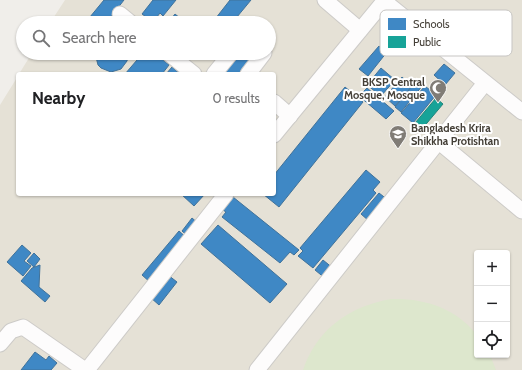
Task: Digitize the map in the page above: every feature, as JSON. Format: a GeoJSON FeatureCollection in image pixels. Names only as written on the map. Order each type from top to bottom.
{"type":"FeatureCollection","features":[{"type":"Feature","properties":{"kind":"lane"},"geometry":{"type":"LineString","coordinates":[[325,0],[360,30]]}},
{"type":"Feature","properties":{"kind":"lane"},"geometry":{"type":"LineString","coordinates":[[276,133],[384,1],[395,10]]}},
{"type":"Feature","properties":{"kind":"lane"},"geometry":{"type":"LineString","coordinates":[[452,56],[522,112]]}},
{"type":"Feature","properties":{"kind":"lane"},"geometry":{"type":"LineString","coordinates":[[177,60],[192,72]]}},
{"type":"Feature","properties":{"kind":"lane"},"geometry":{"type":"LineString","coordinates":[[216,72],[225,60]]}},
{"type":"Feature","properties":{"kind":"lane"},"geometry":{"type":"LineString","coordinates":[[250,72],[259,60]]}},
{"type":"Feature","properties":{"kind":"lane"},"geometry":{"type":"LineString","coordinates":[[257,370],[485,83]]}},
{"type":"Feature","properties":{"kind":"lane"},"geometry":{"type":"LineString","coordinates":[[276,104],[290,116]]}},
{"type":"Feature","properties":{"kind":"lane"},"geometry":{"type":"LineString","coordinates":[[438,142],[522,211]]}},
{"type":"Feature","properties":{"kind":"lane"},"geometry":{"type":"LineString","coordinates":[[0,344],[11,331],[23,327],[86,370],[224,196]]}},
{"type":"Feature","properties":{"kind":"shaded area","name":"Bangladesh Krira Shikkha Protishtan"},"geometry":{"type":"Polygon","coordinates":[[[65,0],[522,0],[522,370],[0,370],[0,105],[16,79],[16,196],[276,196],[276,72],[20,72],[28,60],[276,60],[276,16],[55,16],[65,0]]]}},
{"type":"Feature","properties":{"kind":"green space"},"geometry":{"type":"Polygon","coordinates":[[[391,299],[415,300],[438,306],[449,311],[474,332],[474,358],[491,358],[496,370],[303,370],[309,355],[326,331],[349,314],[376,302],[391,299]]]}},
{"type":"Feature","properties":{"kind":"building: Schools"},"geometry":{"type":"Polygon","coordinates":[[[104,0],[124,0],[111,16],[91,16],[104,0]]]}},
{"type":"Feature","properties":{"kind":"building: Schools"},"geometry":{"type":"Polygon","coordinates":[[[153,0],[176,0],[163,16],[160,13],[158,16],[145,16],[142,14],[153,0]]]}},
{"type":"Feature","properties":{"kind":"building: Schools"},"geometry":{"type":"Polygon","coordinates":[[[230,0],[251,0],[238,16],[217,16],[230,0]]]}},
{"type":"Feature","properties":{"kind":"building: Schools"},"geometry":{"type":"Polygon","coordinates":[[[379,46],[380,47],[380,56],[384,56],[368,76],[359,69],[379,46]]]}},
{"type":"Feature","properties":{"kind":"building: Schools"},"geometry":{"type":"Polygon","coordinates":[[[97,60],[127,60],[121,69],[111,72],[101,68],[98,65],[97,60]]]}},
{"type":"Feature","properties":{"kind":"building: Schools"},"geometry":{"type":"Polygon","coordinates":[[[137,60],[163,60],[169,65],[164,72],[127,72],[137,60]]]}},
{"type":"Feature","properties":{"kind":"building: Schools"},"geometry":{"type":"Polygon","coordinates":[[[231,60],[252,60],[242,72],[222,72],[231,60]]]}},
{"type":"Feature","properties":{"kind":"building: Schools"},"geometry":{"type":"Polygon","coordinates":[[[444,64],[455,73],[445,85],[434,75],[444,64]]]}},
{"type":"Feature","properties":{"kind":"building: Schools"},"geometry":{"type":"Polygon","coordinates":[[[172,67],[178,72],[168,72],[172,67]]]}},
{"type":"Feature","properties":{"kind":"building: Schools"},"geometry":{"type":"Polygon","coordinates":[[[381,68],[395,80],[381,96],[367,85],[381,68]]]}},
{"type":"Feature","properties":{"kind":"building: Schools"},"geometry":{"type":"Polygon","coordinates":[[[402,77],[412,86],[395,106],[385,97],[402,77]]]}},
{"type":"Feature","properties":{"kind":"building: Schools"},"geometry":{"type":"Polygon","coordinates":[[[417,80],[423,85],[401,112],[395,107],[417,80]]]}},
{"type":"Feature","properties":{"kind":"building: Schools"},"geometry":{"type":"Polygon","coordinates":[[[425,86],[436,95],[413,123],[401,113],[425,86]]]}},
{"type":"Feature","properties":{"kind":"building: Schools"},"geometry":{"type":"Polygon","coordinates":[[[345,87],[363,102],[279,207],[265,196],[276,196],[276,173],[345,87]]]}},
{"type":"Feature","properties":{"kind":"building: Schools"},"geometry":{"type":"Polygon","coordinates":[[[367,88],[394,111],[386,119],[359,96],[367,88]]]}},
{"type":"Feature","properties":{"kind":"building: Schools"},"geometry":{"type":"Polygon","coordinates":[[[366,170],[380,182],[373,190],[376,193],[313,268],[298,256],[303,251],[300,248],[366,170]]]}},
{"type":"Feature","properties":{"kind":"building: Schools"},"geometry":{"type":"Polygon","coordinates":[[[379,193],[388,200],[369,221],[361,214],[379,193]]]}},
{"type":"Feature","properties":{"kind":"building: Schools"},"geometry":{"type":"Polygon","coordinates":[[[183,196],[203,196],[194,206],[183,196]]]}},
{"type":"Feature","properties":{"kind":"building: Schools"},"geometry":{"type":"Polygon","coordinates":[[[233,197],[299,250],[294,255],[290,252],[280,263],[222,217],[226,212],[223,210],[233,197]]]}},
{"type":"Feature","properties":{"kind":"building: Schools"},"geometry":{"type":"Polygon","coordinates":[[[192,218],[199,224],[189,237],[182,231],[192,218]]]}},
{"type":"Feature","properties":{"kind":"building: Schools"},"geometry":{"type":"Polygon","coordinates":[[[218,225],[287,284],[270,303],[201,244],[218,225]]]}},
{"type":"Feature","properties":{"kind":"building: Schools"},"geometry":{"type":"Polygon","coordinates":[[[179,231],[188,239],[151,283],[142,275],[179,231]]]}},
{"type":"Feature","properties":{"kind":"building: Schools"},"geometry":{"type":"Polygon","coordinates":[[[22,245],[31,253],[24,261],[31,266],[23,276],[7,262],[22,245]]]}},
{"type":"Feature","properties":{"kind":"building: Schools"},"geometry":{"type":"Polygon","coordinates":[[[34,253],[40,259],[34,267],[27,261],[34,253]]]}},
{"type":"Feature","properties":{"kind":"building: Schools"},"geometry":{"type":"Polygon","coordinates":[[[323,260],[334,269],[326,279],[315,270],[323,260]]]}},
{"type":"Feature","properties":{"kind":"building: Schools"},"geometry":{"type":"Polygon","coordinates":[[[40,265],[39,287],[50,296],[45,302],[21,281],[32,268],[40,265]]]}},
{"type":"Feature","properties":{"kind":"building: Schools"},"geometry":{"type":"Polygon","coordinates":[[[168,275],[177,282],[159,305],[150,297],[168,275]]]}},
{"type":"Feature","properties":{"kind":"building: Schools"},"geometry":{"type":"Polygon","coordinates":[[[35,352],[46,360],[49,356],[57,363],[51,370],[21,370],[35,352]]]}},
{"type":"Feature","properties":{"kind":"building: Public"},"geometry":{"type":"Polygon","coordinates":[[[436,98],[443,104],[422,129],[415,123],[436,98]]]}},
{"type":"Feature","properties":{"kind":"place","name":"BKSP Central Mosque, Mosque"},"geometry":{"type":"Point","coordinates":[438,103]}},
{"type":"Feature","properties":{"kind":"place","name":"Bangladesh Krira Shikkha Protishtan"},"geometry":{"type":"Point","coordinates":[398,149]}}]}
